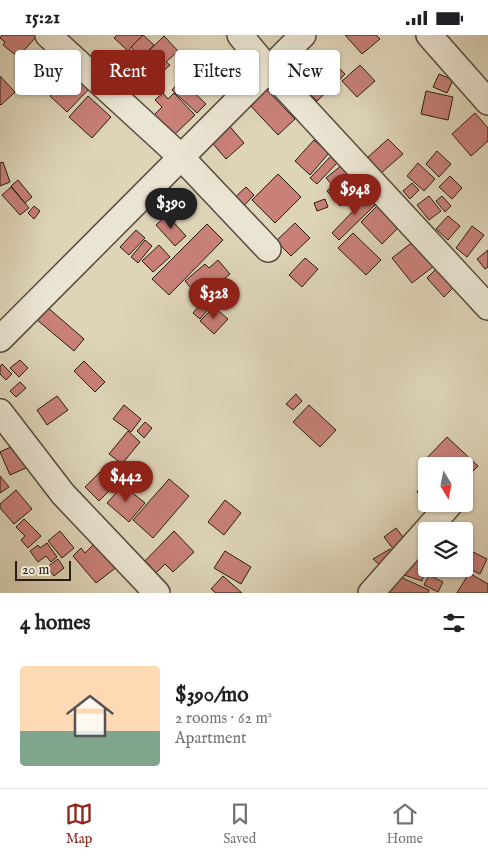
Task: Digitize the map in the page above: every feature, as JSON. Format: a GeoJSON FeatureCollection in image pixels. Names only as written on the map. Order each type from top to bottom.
{"type":"FeatureCollection","features":[{"type":"Feature","properties":{"kind":"street"},"geometry":{"type":"LineString","coordinates":[[48,35],[180,156],[268,249]]}},
{"type":"Feature","properties":{"kind":"street"},"geometry":{"type":"LineString","coordinates":[[240,35],[268,69],[488,307]]}},
{"type":"Feature","properties":{"kind":"street"},"geometry":{"type":"LineString","coordinates":[[0,339],[180,156],[303,35]]}},
{"type":"Feature","properties":{"kind":"street"},"geometry":{"type":"LineString","coordinates":[[429,35],[488,101]]}},
{"type":"Feature","properties":{"kind":"street"},"geometry":{"type":"LineString","coordinates":[[0,412],[63,494],[157,593]]}},
{"type":"Feature","properties":{"kind":"street"},"geometry":{"type":"LineString","coordinates":[[371,593],[442,513]]}},
{"type":"Feature","properties":{"kind":"building"},"geometry":{"type":"Polygon","coordinates":[[[2,35],[34,35],[36,37],[24,50],[15,50],[15,55],[3,45],[5,42],[0,38],[2,35]]]}},
{"type":"Feature","properties":{"kind":"building"},"geometry":{"type":"Polygon","coordinates":[[[117,35],[143,35],[129,50],[114,38],[117,35]]]}},
{"type":"Feature","properties":{"kind":"building"},"geometry":{"type":"Polygon","coordinates":[[[143,35],[154,45],[149,50],[134,50],[131,47],[143,35]]]}},
{"type":"Feature","properties":{"kind":"building"},"geometry":{"type":"Polygon","coordinates":[[[345,35],[376,35],[380,39],[362,54],[345,35]]]}},
{"type":"Feature","properties":{"kind":"building"},"geometry":{"type":"Polygon","coordinates":[[[164,36],[177,50],[175,50],[175,54],[166,62],[170,65],[165,69],[165,50],[150,50],[164,36]]]}},
{"type":"Feature","properties":{"kind":"building"},"geometry":{"type":"Polygon","coordinates":[[[360,65],[375,81],[357,97],[342,81],[360,65]]]}},
{"type":"Feature","properties":{"kind":"building"},"geometry":{"type":"Polygon","coordinates":[[[340,69],[345,74],[340,80],[340,69]]]}},
{"type":"Feature","properties":{"kind":"building"},"geometry":{"type":"Polygon","coordinates":[[[439,74],[453,80],[447,93],[433,87],[439,74]]]}},
{"type":"Feature","properties":{"kind":"building"},"geometry":{"type":"Polygon","coordinates":[[[0,76],[15,92],[0,104],[0,76]]]}},
{"type":"Feature","properties":{"kind":"building"},"geometry":{"type":"Polygon","coordinates":[[[81,78],[91,87],[67,112],[50,96],[81,95],[81,78]]]}},
{"type":"Feature","properties":{"kind":"building"},"geometry":{"type":"Polygon","coordinates":[[[265,88],[269,95],[272,95],[295,119],[278,135],[248,103],[265,88]]]}},
{"type":"Feature","properties":{"kind":"building"},"geometry":{"type":"Polygon","coordinates":[[[426,91],[453,97],[448,120],[421,114],[426,91]]]}},
{"type":"Feature","properties":{"kind":"building"},"geometry":{"type":"Polygon","coordinates":[[[174,93],[195,115],[173,136],[153,116],[162,107],[155,100],[161,95],[165,95],[168,99],[174,93]]]}},
{"type":"Feature","properties":{"kind":"building"},"geometry":{"type":"Polygon","coordinates":[[[177,95],[197,95],[206,104],[197,113],[177,95]]]}},
{"type":"Feature","properties":{"kind":"building"},"geometry":{"type":"Polygon","coordinates":[[[311,95],[323,95],[317,101],[311,95]]]}},
{"type":"Feature","properties":{"kind":"building"},"geometry":{"type":"Polygon","coordinates":[[[88,96],[111,117],[92,138],[69,117],[88,96]]]}},
{"type":"Feature","properties":{"kind":"building"},"geometry":{"type":"Polygon","coordinates":[[[475,113],[488,128],[488,141],[471,156],[452,134],[475,113]]]}},
{"type":"Feature","properties":{"kind":"building"},"geometry":{"type":"Polygon","coordinates":[[[226,122],[244,143],[226,159],[208,138],[226,122]]]}},
{"type":"Feature","properties":{"kind":"building"},"geometry":{"type":"Polygon","coordinates":[[[388,139],[403,154],[381,173],[367,158],[388,139]]]}},
{"type":"Feature","properties":{"kind":"building"},"geometry":{"type":"Polygon","coordinates":[[[314,140],[329,153],[310,175],[295,161],[314,140]]]}},
{"type":"Feature","properties":{"kind":"building"},"geometry":{"type":"Polygon","coordinates":[[[437,151],[451,164],[439,177],[426,164],[437,151]]]}},
{"type":"Feature","properties":{"kind":"building"},"geometry":{"type":"Polygon","coordinates":[[[332,155],[339,161],[317,184],[310,178],[332,155]]]}},
{"type":"Feature","properties":{"kind":"building"},"geometry":{"type":"Polygon","coordinates":[[[3,162],[10,182],[0,186],[0,163],[3,162]]]}},
{"type":"Feature","properties":{"kind":"building"},"geometry":{"type":"Polygon","coordinates":[[[418,163],[435,179],[424,191],[407,176],[418,163]]]}},
{"type":"Feature","properties":{"kind":"building"},"geometry":{"type":"Polygon","coordinates":[[[342,165],[362,187],[340,206],[327,191],[333,186],[326,178],[342,165]]]}},
{"type":"Feature","properties":{"kind":"building"},"geometry":{"type":"Polygon","coordinates":[[[278,174],[301,197],[275,223],[252,200],[278,174]]]}},
{"type":"Feature","properties":{"kind":"building"},"geometry":{"type":"Polygon","coordinates":[[[450,176],[462,188],[452,199],[439,187],[450,176]]]}},
{"type":"Feature","properties":{"kind":"building"},"geometry":{"type":"Polygon","coordinates":[[[18,180],[32,197],[25,203],[11,186],[18,180]]]}},
{"type":"Feature","properties":{"kind":"building"},"geometry":{"type":"Polygon","coordinates":[[[412,183],[419,190],[410,199],[403,191],[412,183]]]}},
{"type":"Feature","properties":{"kind":"building"},"geometry":{"type":"Polygon","coordinates":[[[11,187],[29,208],[20,215],[2,195],[11,187]]]}},
{"type":"Feature","properties":{"kind":"building"},"geometry":{"type":"Polygon","coordinates":[[[246,187],[254,195],[239,211],[230,202],[246,187]]]}},
{"type":"Feature","properties":{"kind":"building"},"geometry":{"type":"Polygon","coordinates":[[[365,193],[376,204],[339,240],[332,233],[356,208],[353,205],[365,193]]]}},
{"type":"Feature","properties":{"kind":"building"},"geometry":{"type":"Polygon","coordinates":[[[429,196],[441,211],[429,220],[417,205],[429,196]]]}},
{"type":"Feature","properties":{"kind":"building"},"geometry":{"type":"Polygon","coordinates":[[[442,196],[451,206],[445,212],[436,201],[442,196]]]}},
{"type":"Feature","properties":{"kind":"building"},"geometry":{"type":"Polygon","coordinates":[[[325,199],[328,207],[317,211],[314,203],[325,199]]]}},
{"type":"Feature","properties":{"kind":"building"},"geometry":{"type":"Polygon","coordinates":[[[34,206],[40,211],[34,219],[28,213],[34,206]]]}},
{"type":"Feature","properties":{"kind":"building"},"geometry":{"type":"Polygon","coordinates":[[[377,206],[398,228],[382,244],[361,222],[377,206]]]}},
{"type":"Feature","properties":{"kind":"building"},"geometry":{"type":"Polygon","coordinates":[[[167,215],[186,236],[175,246],[156,225],[167,215]]]}},
{"type":"Feature","properties":{"kind":"building"},"geometry":{"type":"Polygon","coordinates":[[[448,216],[460,226],[448,240],[436,229],[448,216]]]}},
{"type":"Feature","properties":{"kind":"building"},"geometry":{"type":"Polygon","coordinates":[[[295,223],[310,238],[291,256],[276,241],[295,223]]]}},
{"type":"Feature","properties":{"kind":"building"},"geometry":{"type":"Polygon","coordinates":[[[207,224],[223,240],[169,295],[152,279],[207,224]]]}},
{"type":"Feature","properties":{"kind":"building"},"geometry":{"type":"Polygon","coordinates":[[[472,226],[484,235],[467,257],[456,248],[472,226]]]}},
{"type":"Feature","properties":{"kind":"building"},"geometry":{"type":"Polygon","coordinates":[[[136,230],[145,238],[129,255],[120,247],[136,230]]]}},
{"type":"Feature","properties":{"kind":"building"},"geometry":{"type":"Polygon","coordinates":[[[353,233],[381,260],[366,275],[338,248],[353,233]]]}},
{"type":"Feature","properties":{"kind":"building"},"geometry":{"type":"Polygon","coordinates":[[[145,240],[152,246],[138,263],[131,257],[145,240]]]}},
{"type":"Feature","properties":{"kind":"building"},"geometry":{"type":"Polygon","coordinates":[[[414,241],[434,266],[412,283],[392,258],[414,241]]]}},
{"type":"Feature","properties":{"kind":"building"},"geometry":{"type":"Polygon","coordinates":[[[159,245],[170,257],[153,272],[142,261],[159,245]]]}},
{"type":"Feature","properties":{"kind":"building"},"geometry":{"type":"Polygon","coordinates":[[[488,250],[488,267],[485,269],[477,259],[488,250]]]}},
{"type":"Feature","properties":{"kind":"building"},"geometry":{"type":"Polygon","coordinates":[[[305,258],[318,269],[302,287],[289,275],[305,258]]]}},
{"type":"Feature","properties":{"kind":"building"},"geometry":{"type":"Polygon","coordinates":[[[218,260],[230,274],[200,299],[185,281],[205,264],[209,268],[218,260]]]}},
{"type":"Feature","properties":{"kind":"building"},"geometry":{"type":"Polygon","coordinates":[[[437,268],[454,287],[444,297],[427,278],[437,268]]]}},
{"type":"Feature","properties":{"kind":"building"},"geometry":{"type":"Polygon","coordinates":[[[216,293],[227,303],[221,309],[210,299],[216,293]]]}},
{"type":"Feature","properties":{"kind":"building"},"geometry":{"type":"Polygon","coordinates":[[[204,300],[211,306],[200,319],[193,313],[204,300]]]}},
{"type":"Feature","properties":{"kind":"building"},"geometry":{"type":"Polygon","coordinates":[[[46,306],[84,339],[74,351],[36,319],[46,306]]]}},
{"type":"Feature","properties":{"kind":"building"},"geometry":{"type":"Polygon","coordinates":[[[214,307],[228,319],[214,334],[200,321],[214,307]]]}},
{"type":"Feature","properties":{"kind":"building"},"geometry":{"type":"Polygon","coordinates":[[[20,360],[28,368],[19,377],[10,368],[20,360]]]}},
{"type":"Feature","properties":{"kind":"building"},"geometry":{"type":"Polygon","coordinates":[[[84,361],[105,382],[95,392],[74,371],[84,361]]]}},
{"type":"Feature","properties":{"kind":"building"},"geometry":{"type":"Polygon","coordinates":[[[2,364],[12,374],[6,380],[0,374],[2,364]]]}},
{"type":"Feature","properties":{"kind":"building"},"geometry":{"type":"Polygon","coordinates":[[[20,382],[26,388],[16,397],[10,391],[20,382]]]}},
{"type":"Feature","properties":{"kind":"building"},"geometry":{"type":"Polygon","coordinates":[[[296,394],[302,401],[293,410],[286,404],[296,394]]]}},
{"type":"Feature","properties":{"kind":"building"},"geometry":{"type":"Polygon","coordinates":[[[57,396],[68,410],[47,425],[37,410],[57,396]]]}},
{"type":"Feature","properties":{"kind":"building"},"geometry":{"type":"Polygon","coordinates":[[[124,405],[141,419],[131,432],[113,419],[124,405]]]}},
{"type":"Feature","properties":{"kind":"building"},"geometry":{"type":"Polygon","coordinates":[[[309,405],[336,430],[320,447],[293,422],[309,405]]]}},
{"type":"Feature","properties":{"kind":"building"},"geometry":{"type":"Polygon","coordinates":[[[145,422],[152,428],[144,438],[137,431],[145,422]]]}},
{"type":"Feature","properties":{"kind":"building"},"geometry":{"type":"Polygon","coordinates":[[[128,431],[140,442],[122,464],[109,454],[128,431]]]}},
{"type":"Feature","properties":{"kind":"building"},"geometry":{"type":"Polygon","coordinates":[[[447,437],[468,457],[428,457],[447,437]]]}},
{"type":"Feature","properties":{"kind":"building"},"geometry":{"type":"Polygon","coordinates":[[[15,445],[26,468],[10,475],[0,452],[15,445]]]}},
{"type":"Feature","properties":{"kind":"building"},"geometry":{"type":"Polygon","coordinates":[[[473,461],[478,466],[473,471],[473,461]]]}},
{"type":"Feature","properties":{"kind":"building"},"geometry":{"type":"Polygon","coordinates":[[[105,467],[119,481],[99,501],[85,487],[105,467]]]}},
{"type":"Feature","properties":{"kind":"building"},"geometry":{"type":"Polygon","coordinates":[[[0,476],[9,487],[0,493],[0,476]]]}},
{"type":"Feature","properties":{"kind":"building"},"geometry":{"type":"Polygon","coordinates":[[[169,479],[189,496],[153,538],[133,520],[169,479]]]}},
{"type":"Feature","properties":{"kind":"building"},"geometry":{"type":"Polygon","coordinates":[[[123,485],[145,503],[129,522],[107,503],[123,485]]]}},
{"type":"Feature","properties":{"kind":"building"},"geometry":{"type":"Polygon","coordinates":[[[16,490],[32,509],[14,524],[0,508],[0,504],[16,490]]]}},
{"type":"Feature","properties":{"kind":"building"},"geometry":{"type":"Polygon","coordinates":[[[225,500],[241,513],[224,535],[208,522],[225,500]]]}},
{"type":"Feature","properties":{"kind":"building"},"geometry":{"type":"Polygon","coordinates":[[[24,519],[41,536],[28,548],[21,540],[25,536],[16,527],[24,519]]]}},
{"type":"Feature","properties":{"kind":"building"},"geometry":{"type":"Polygon","coordinates":[[[396,528],[406,541],[394,550],[384,537],[396,528]]]}},
{"type":"Feature","properties":{"kind":"building"},"geometry":{"type":"Polygon","coordinates":[[[60,531],[74,548],[62,558],[48,541],[60,531]]]}},
{"type":"Feature","properties":{"kind":"building"},"geometry":{"type":"Polygon","coordinates":[[[174,531],[194,552],[173,572],[165,564],[154,575],[143,563],[174,531]]]}},
{"type":"Feature","properties":{"kind":"building"},"geometry":{"type":"Polygon","coordinates":[[[47,543],[57,557],[51,562],[46,556],[38,562],[30,551],[38,545],[40,548],[47,543]]]}},
{"type":"Feature","properties":{"kind":"building"},"geometry":{"type":"Polygon","coordinates":[[[95,543],[118,566],[96,583],[73,556],[81,548],[85,553],[95,543]]]}},
{"type":"Feature","properties":{"kind":"building"},"geometry":{"type":"Polygon","coordinates":[[[390,549],[397,553],[382,567],[373,559],[390,549]]]}},
{"type":"Feature","properties":{"kind":"building"},"geometry":{"type":"Polygon","coordinates":[[[225,551],[251,567],[241,584],[214,568],[225,551]]]}},
{"type":"Feature","properties":{"kind":"building"},"geometry":{"type":"Polygon","coordinates":[[[473,552],[487,559],[480,574],[473,570],[473,552]]]}},
{"type":"Feature","properties":{"kind":"building"},"geometry":{"type":"Polygon","coordinates":[[[409,553],[418,556],[418,577],[423,577],[422,581],[401,574],[409,553]]]}},
{"type":"Feature","properties":{"kind":"building"},"geometry":{"type":"Polygon","coordinates":[[[58,559],[64,568],[54,576],[47,567],[58,559]]]}},
{"type":"Feature","properties":{"kind":"building"},"geometry":{"type":"Polygon","coordinates":[[[389,572],[429,590],[428,593],[380,593],[389,572]]]}},
{"type":"Feature","properties":{"kind":"building"},"geometry":{"type":"Polygon","coordinates":[[[473,575],[488,584],[488,593],[457,593],[467,577],[473,577],[473,575]]]}},
{"type":"Feature","properties":{"kind":"building"},"geometry":{"type":"Polygon","coordinates":[[[223,576],[242,593],[216,593],[211,589],[223,576]]]}},
{"type":"Feature","properties":{"kind":"building"},"geometry":{"type":"Polygon","coordinates":[[[428,577],[433,577],[443,582],[438,592],[424,585],[428,577]]]}}]}
